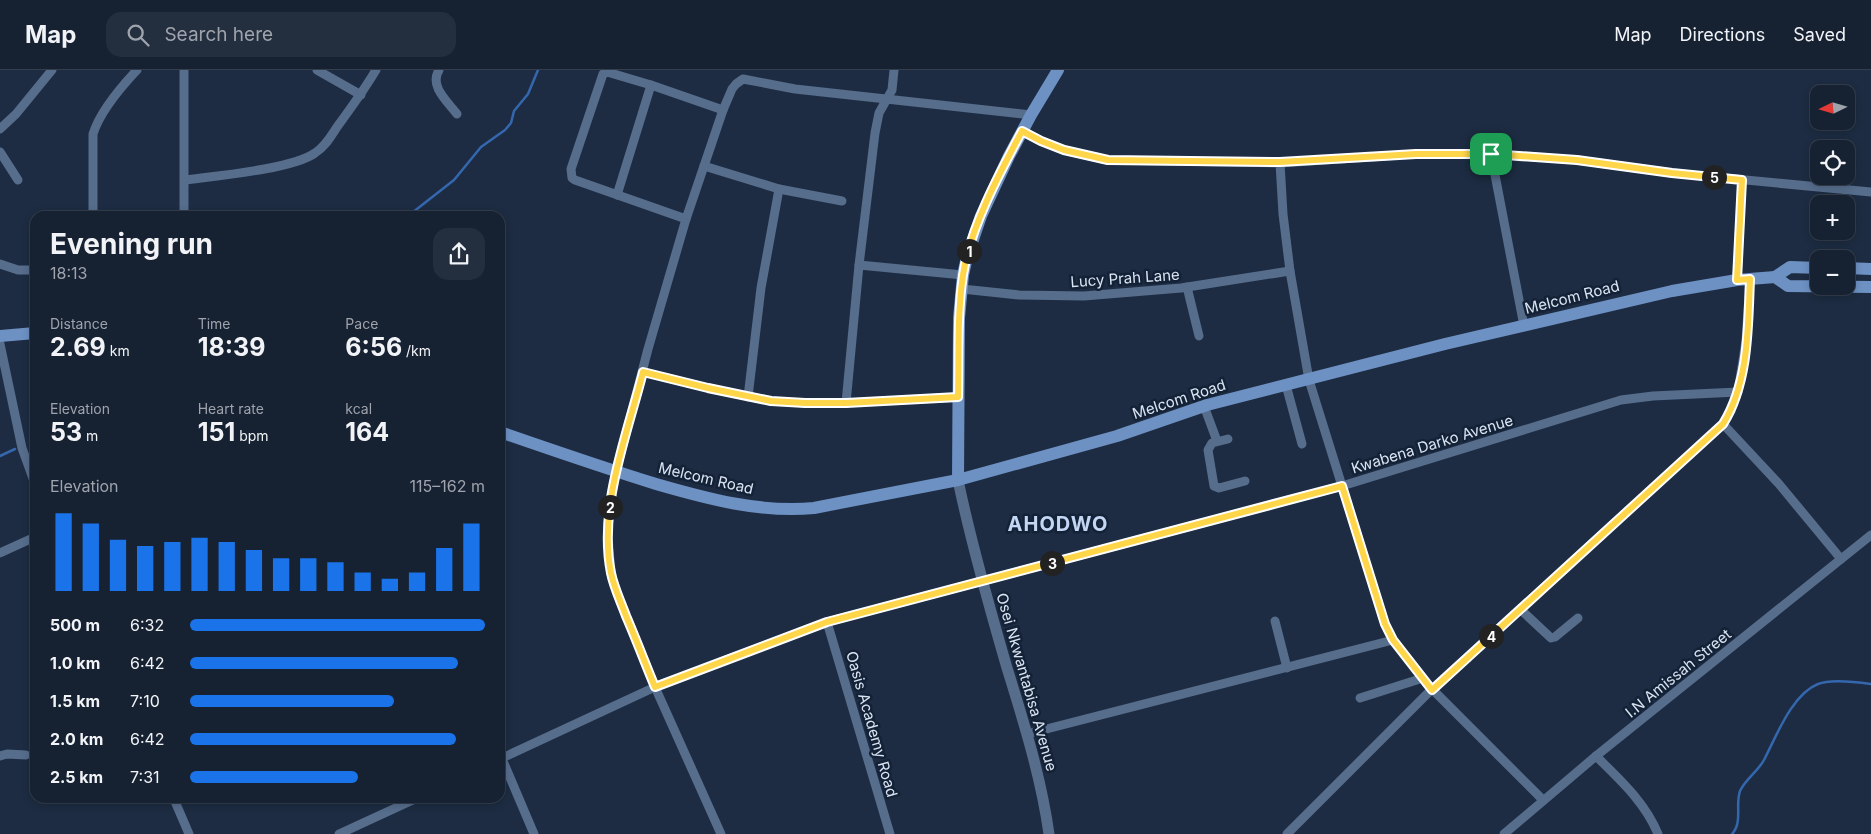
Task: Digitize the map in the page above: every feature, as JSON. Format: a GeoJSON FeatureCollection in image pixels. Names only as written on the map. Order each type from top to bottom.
{"type":"FeatureCollection","features":[{"type":"Feature","properties":{"kind":"main road"},"geometry":{"type":"LineString","coordinates":[[958,480],[958,397],[962,288],[967,257],[981,216],[1022,131],[1058,70]]}},
{"type":"Feature","properties":{"kind":"main road"},"geometry":{"type":"LineString","coordinates":[[1775,277],[1790,268],[1810,268]]}},
{"type":"Feature","properties":{"kind":"main road"},"geometry":{"type":"LineString","coordinates":[[1855,268],[1871,268]]}},
{"type":"Feature","properties":{"kind":"main road","name":"Melcom Road"},"geometry":{"type":"LineString","coordinates":[[505,434],[616,472],[720,501],[767,509],[793,510],[846,503],[958,480],[1116,436],[1204,406],[1286,384],[1672,291],[1775,277],[1788,286],[1871,287]]}},
{"type":"Feature","properties":{"kind":"main road"},"geometry":{"type":"LineString","coordinates":[[0,336],[30,333]]}},
{"type":"Feature","properties":{"kind":"street"},"geometry":{"type":"LineString","coordinates":[[0,129],[16,114],[52,70]]}},
{"type":"Feature","properties":{"kind":"street"},"geometry":{"type":"LineString","coordinates":[[93,211],[93,134],[95,127],[114,98],[137,70]]}},
{"type":"Feature","properties":{"kind":"street"},"geometry":{"type":"LineString","coordinates":[[184,70],[184,211]]}},
{"type":"Feature","properties":{"kind":"street"},"geometry":{"type":"LineString","coordinates":[[317,70],[361,95]]}},
{"type":"Feature","properties":{"kind":"street"},"geometry":{"type":"LineString","coordinates":[[185,180],[257,170],[297,162],[313,155],[324,146],[361,95],[376,70]]}},
{"type":"Feature","properties":{"kind":"street"},"geometry":{"type":"LineString","coordinates":[[439,70],[435,78],[436,84],[456,114]]}},
{"type":"Feature","properties":{"kind":"street"},"geometry":{"type":"LineString","coordinates":[[846,403],[859,265],[875,133],[879,113],[892,90],[894,70]]}},
{"type":"Feature","properties":{"kind":"street"},"geometry":{"type":"LineString","coordinates":[[686,219],[575,180],[571,175],[571,169],[603,74],[606,72],[650,85],[723,110]]}},
{"type":"Feature","properties":{"kind":"street"},"geometry":{"type":"LineString","coordinates":[[721,834],[655,687],[611,574],[608,536],[609,512],[616,472],[643,372],[686,219],[732,89],[743,79],[795,89],[1031,115]]}},
{"type":"Feature","properties":{"kind":"street"},"geometry":{"type":"LineString","coordinates":[[617,195],[650,85]]}},
{"type":"Feature","properties":{"kind":"street"},"geometry":{"type":"LineString","coordinates":[[1022,131],[1064,150],[1108,160],[1280,162],[1416,154],[1491,154],[1577,160],[1672,173],[1871,192]]}},
{"type":"Feature","properties":{"kind":"street"},"geometry":{"type":"LineString","coordinates":[[0,152],[18,180]]}},
{"type":"Feature","properties":{"kind":"street"},"geometry":{"type":"LineString","coordinates":[[1491,154],[1524,326]]}},
{"type":"Feature","properties":{"kind":"street"},"geometry":{"type":"LineString","coordinates":[[1280,162],[1283,214],[1290,270],[1308,380],[1385,624],[1393,640],[1432,690],[1543,800]]}},
{"type":"Feature","properties":{"kind":"street"},"geometry":{"type":"LineString","coordinates":[[704,166],[778,189],[842,200]]}},
{"type":"Feature","properties":{"kind":"street"},"geometry":{"type":"LineString","coordinates":[[1287,834],[1432,690],[1723,424],[1731,411],[1738,392],[1746,341],[1742,180]]}},
{"type":"Feature","properties":{"kind":"street"},"geometry":{"type":"LineString","coordinates":[[748,397],[761,288],[778,189]]}},
{"type":"Feature","properties":{"kind":"street"},"geometry":{"type":"LineString","coordinates":[[0,264],[18,270],[30,270]]}},
{"type":"Feature","properties":{"kind":"street"},"geometry":{"type":"LineString","coordinates":[[859,265],[963,275]]}},
{"type":"Feature","properties":{"kind":"street","name":"Lucy Prah Lane"},"geometry":{"type":"LineString","coordinates":[[962,288],[1049,297],[1084,296],[1187,287],[1290,270]]}},
{"type":"Feature","properties":{"kind":"street"},"geometry":{"type":"LineString","coordinates":[[1187,287],[1199,336]]}},
{"type":"Feature","properties":{"kind":"street"},"geometry":{"type":"LineString","coordinates":[[0,344],[22,448],[30,459]]}},
{"type":"Feature","properties":{"kind":"street"},"geometry":{"type":"LineString","coordinates":[[643,372],[771,401],[846,403],[958,397]]}},
{"type":"Feature","properties":{"kind":"street"},"geometry":{"type":"LineString","coordinates":[[1286,384],[1302,444]]}},
{"type":"Feature","properties":{"kind":"street","name":"Kwabena Darko Avenue"},"geometry":{"type":"LineString","coordinates":[[505,755],[655,687],[827,622],[1342,486],[1621,400],[1653,396],[1738,392]]}},
{"type":"Feature","properties":{"kind":"street"},"geometry":{"type":"LineString","coordinates":[[1204,406],[1217,441]]}},
{"type":"Feature","properties":{"kind":"street"},"geometry":{"type":"LineString","coordinates":[[1723,424],[1779,484],[1840,559]]}},
{"type":"Feature","properties":{"kind":"street"},"geometry":{"type":"LineString","coordinates":[[1228,439],[1212,443],[1208,450],[1214,486],[1219,488],[1244,481]]}},
{"type":"Feature","properties":{"kind":"street","name":"Osei Nkwantabisa Avenue"},"geometry":{"type":"LineString","coordinates":[[958,480],[982,581],[1027,734],[1045,803],[1049,834]]}},
{"type":"Feature","properties":{"kind":"street","name":"I.N Amissah Street"},"geometry":{"type":"LineString","coordinates":[[1504,834],[1596,756],[1871,535]]}},
{"type":"Feature","properties":{"kind":"street"},"geometry":{"type":"LineString","coordinates":[[0,553],[30,540]]}},
{"type":"Feature","properties":{"kind":"street"},"geometry":{"type":"LineString","coordinates":[[1520,609],[1551,638],[1555,638],[1578,618]]}},
{"type":"Feature","properties":{"kind":"street"},"geometry":{"type":"LineString","coordinates":[[1275,621],[1287,668]]}},
{"type":"Feature","properties":{"kind":"street","name":"Oasis Academy Road"},"geometry":{"type":"LineString","coordinates":[[827,622],[890,834]]}},
{"type":"Feature","properties":{"kind":"street"},"geometry":{"type":"LineString","coordinates":[[1027,734],[1393,640]]}},
{"type":"Feature","properties":{"kind":"street"},"geometry":{"type":"LineString","coordinates":[[1360,698],[1423,678]]}},
{"type":"Feature","properties":{"kind":"street"},"geometry":{"type":"LineString","coordinates":[[0,756],[7,754],[26,755]]}},
{"type":"Feature","properties":{"kind":"street"},"geometry":{"type":"LineString","coordinates":[[1596,756],[1627,786],[1646,810],[1658,834]]}},
{"type":"Feature","properties":{"kind":"street"},"geometry":{"type":"LineString","coordinates":[[505,766],[534,834]]}},
{"type":"Feature","properties":{"kind":"street"},"geometry":{"type":"LineString","coordinates":[[176,803],[190,834]]}},
{"type":"Feature","properties":{"kind":"street"},"geometry":{"type":"LineString","coordinates":[[339,834],[406,803]]}},
{"type":"Feature","properties":{"kind":"waterway"},"geometry":{"type":"LineString","coordinates":[[414,211],[454,180],[481,147],[505,130],[511,123],[514,111],[528,94],[538,70]]}},
{"type":"Feature","properties":{"kind":"waterway"},"geometry":{"type":"LineString","coordinates":[[0,456],[15,449]]}},
{"type":"Feature","properties":{"kind":"waterway"},"geometry":{"type":"LineString","coordinates":[[1732,834],[1738,819],[1740,791],[1764,760],[1786,717],[1800,697],[1809,689],[1823,682],[1844,681],[1871,684]]}},
{"type":"Feature","properties":{"kind":"district","name":"AHODWO"},"geometry":{"type":"Point","coordinates":[1058,524]}},
{"type":"Feature","properties":{"kind":"route"},"geometry":{"type":"LineString","coordinates":[[1022,131],[1064,150],[1108,160],[1280,162],[1416,154],[1491,154],[1577,160],[1742,180],[1737,280],[1750,279],[1749,315],[1738,392],[1731,411],[1723,424],[1432,690],[1393,640],[1385,624],[1342,486],[827,622],[655,687],[611,574],[608,536],[612,489],[643,372],[771,401],[846,403],[958,397],[959,318],[963,275],[967,257],[981,216],[1022,131]]}}]}
